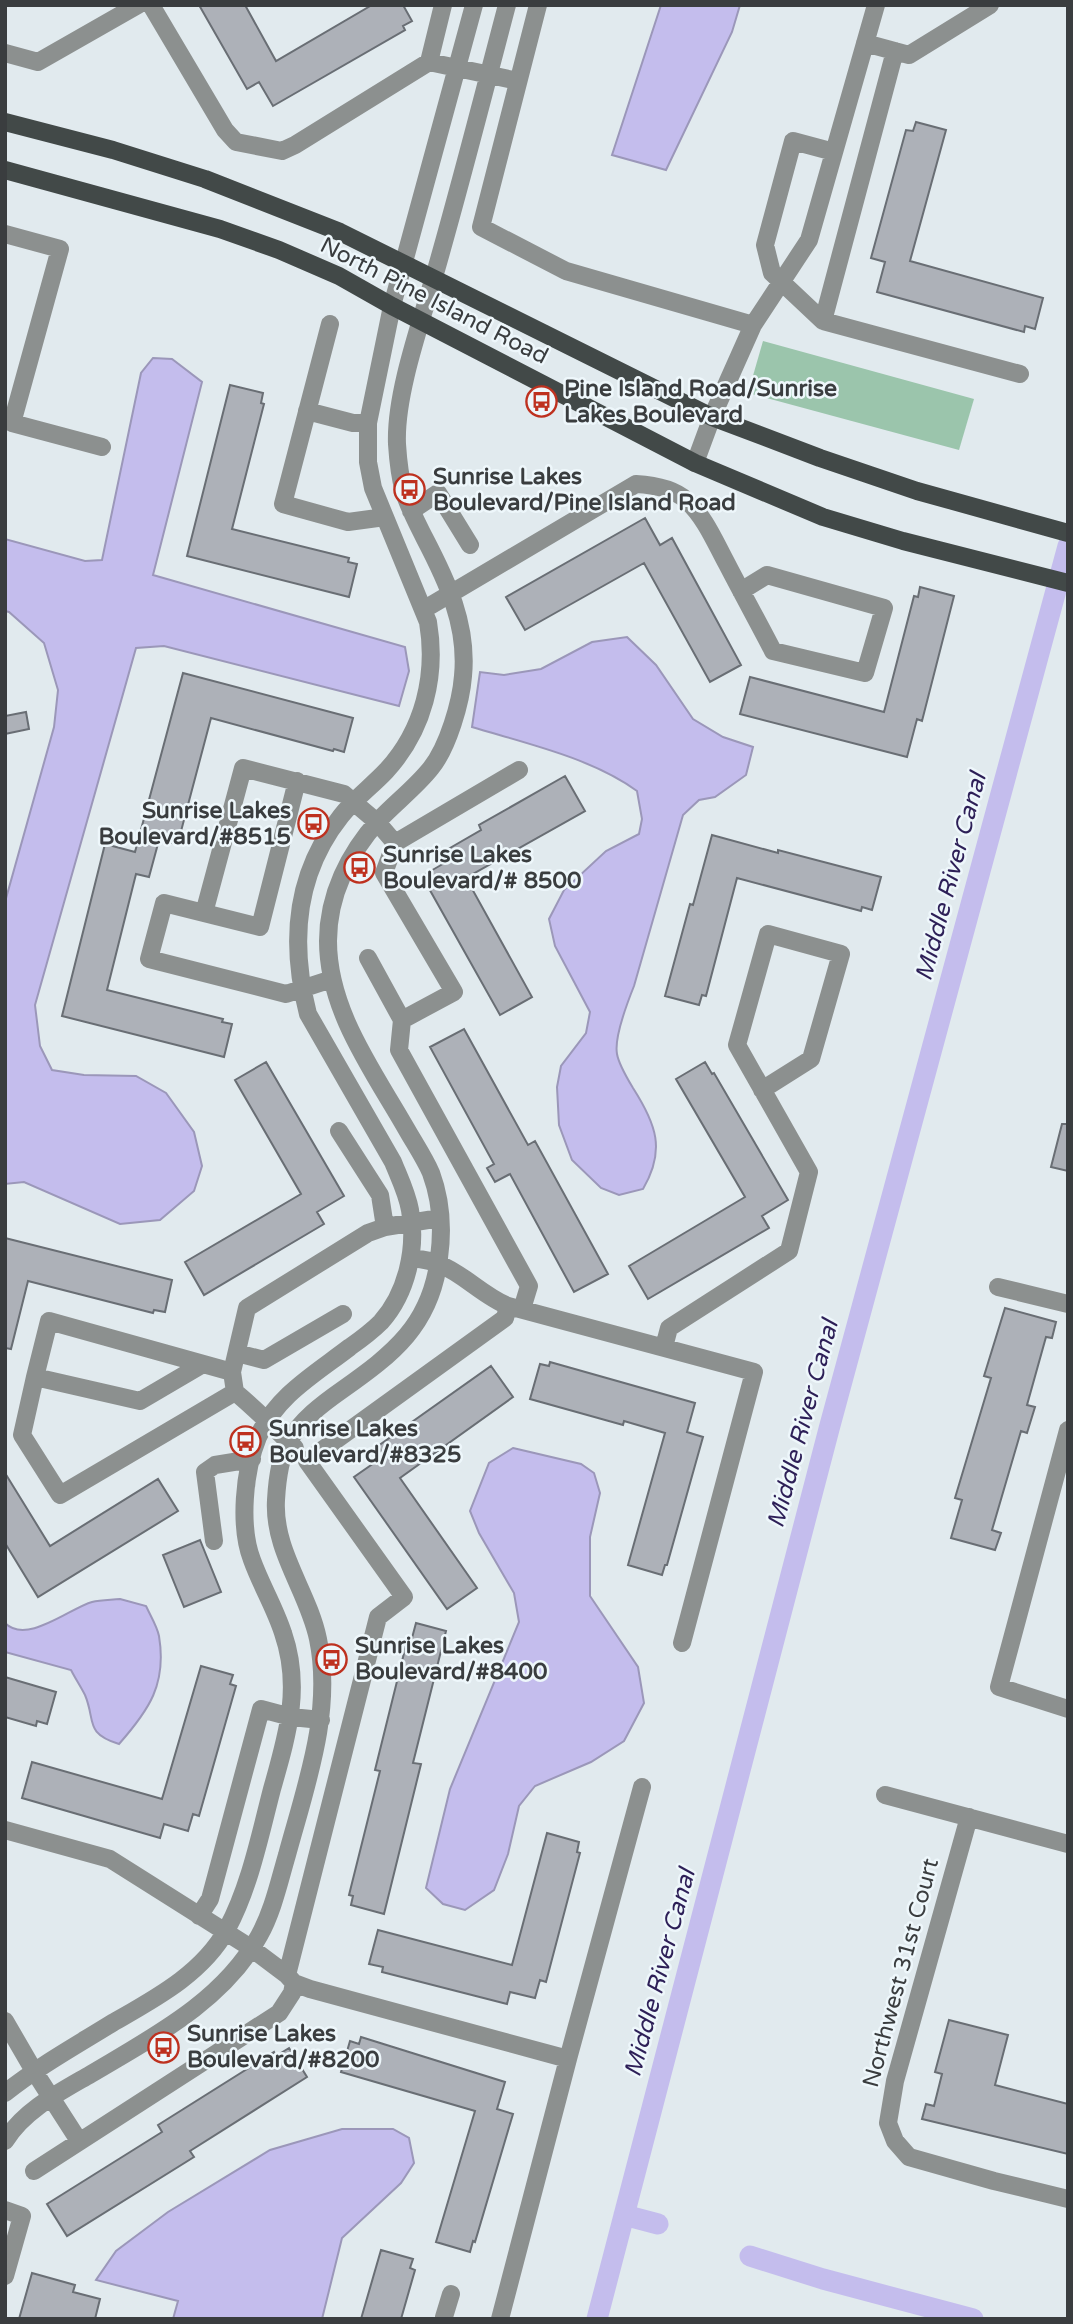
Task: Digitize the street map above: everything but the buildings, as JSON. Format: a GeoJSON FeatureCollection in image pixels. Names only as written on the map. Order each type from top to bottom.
{"type":"FeatureCollection","features":[{"type":"Feature","properties":{"kind":"main road","name":"North Pine Island Road"},"geometry":{"type":"LineString","coordinates":[[5,122],[113,150],[205,179],[340,232],[712,417],[917,491],[1068,533]]}},
{"type":"Feature","properties":{"kind":"main road","name":"North Pine Island Road"},"geometry":{"type":"LineString","coordinates":[[5,170],[131,203],[220,229],[279,250],[338,276],[695,463],[823,517],[903,541],[1068,583]]}},
{"type":"Feature","properties":{"kind":"street"},"geometry":{"type":"LineString","coordinates":[[5,53],[38,62],[138,5]]}},
{"type":"Feature","properties":{"kind":"street"},"geometry":{"type":"LineString","coordinates":[[150,5],[225,130],[236,142],[282,151],[429,62],[518,81]]}},
{"type":"Feature","properties":{"kind":"street"},"geometry":{"type":"LineString","coordinates":[[429,62],[443,5]]}},
{"type":"Feature","properties":{"kind":"street"},"geometry":{"type":"LineString","coordinates":[[5,2094],[34,2071],[177,1983],[205,1958],[225,1932],[236,1910],[251,1868],[291,1717],[288,1648],[251,1559],[246,1532],[245,1496],[252,1460],[258,1438],[281,1402],[305,1380],[381,1322],[394,1303],[411,1258],[412,1223],[404,1188],[393,1162],[308,1014],[297,951],[300,902],[318,853],[341,816],[387,769],[409,740],[424,706],[431,670],[432,645],[428,622],[373,488],[368,462],[368,423],[393,306],[474,5]]}},
{"type":"Feature","properties":{"kind":"street"},"geometry":{"type":"LineString","coordinates":[[5,2141],[13,2129],[51,2097],[185,2016],[226,1980],[259,1936],[272,1905],[306,1784],[321,1720],[323,1696],[317,1634],[282,1550],[278,1532],[275,1504],[282,1460],[288,1442],[303,1422],[323,1403],[397,1349],[425,1307],[439,1264],[442,1231],[439,1201],[430,1171],[346,1022],[332,979],[328,943],[336,888],[357,848],[377,822],[435,764],[455,715],[464,675],[459,616],[403,489],[397,431],[399,410],[421,321],[507,5]]}},
{"type":"Feature","properties":{"kind":"street"},"geometry":{"type":"LineString","coordinates":[[538,5],[481,227],[566,271],[752,325]]}},
{"type":"Feature","properties":{"kind":"street"},"geometry":{"type":"LineString","coordinates":[[695,463],[752,325],[809,240],[876,5]]}},
{"type":"Feature","properties":{"kind":"street"},"geometry":{"type":"LineString","coordinates":[[865,43],[909,55],[990,5]]}},
{"type":"Feature","properties":{"kind":"street"},"geometry":{"type":"LineString","coordinates":[[823,321],[895,51]]}},
{"type":"Feature","properties":{"kind":"street"},"geometry":{"type":"LineString","coordinates":[[834,152],[793,141],[765,245],[772,273],[823,321],[1020,374]]}},
{"type":"Feature","properties":{"kind":"street"},"geometry":{"type":"LineString","coordinates":[[5,234],[60,249],[12,422],[102,447]]}},
{"type":"Feature","properties":{"kind":"street"},"geometry":{"type":"LineString","coordinates":[[330,324],[283,504],[348,522],[385,517]]}},
{"type":"Feature","properties":{"kind":"street"},"geometry":{"type":"LineString","coordinates":[[307,411],[353,423],[368,423]]}},
{"type":"Feature","properties":{"kind":"street"},"geometry":{"type":"LineString","coordinates":[[424,610],[636,484],[650,485],[668,489],[685,499],[703,520],[741,591],[774,651],[865,673],[884,608],[767,575],[741,591]]}},
{"type":"Feature","properties":{"kind":"street"},"geometry":{"type":"LineString","coordinates":[[411,511],[438,493],[470,545]]}},
{"type":"Feature","properties":{"kind":"street"},"geometry":{"type":"LineString","coordinates":[[204,913],[243,768],[344,794],[355,800],[395,843]]}},
{"type":"Feature","properties":{"kind":"street"},"geometry":{"type":"LineString","coordinates":[[402,1020],[454,992],[384,873],[395,843],[519,770]]}},
{"type":"Feature","properties":{"kind":"street"},"geometry":{"type":"LineString","coordinates":[[297,781],[260,927],[164,903],[149,959],[286,994],[332,979]]}},
{"type":"Feature","properties":{"kind":"street"},"geometry":{"type":"LineString","coordinates":[[664,1347],[669,1328],[789,1251],[808,1172],[762,1090],[737,1045],[768,934],[841,954],[811,1059],[762,1090]]}},
{"type":"Feature","properties":{"kind":"street"},"geometry":{"type":"LineString","coordinates":[[307,1461],[505,1318],[528,1286],[399,1050],[402,1020],[368,958]]}},
{"type":"Feature","properties":{"kind":"street"},"geometry":{"type":"LineString","coordinates":[[339,1131],[380,1195],[385,1227]]}},
{"type":"Feature","properties":{"kind":"street"},"geometry":{"type":"LineString","coordinates":[[34,2171],[279,2012],[292,1993],[290,1979],[378,1617],[404,1597],[307,1461],[257,1409],[235,1392],[232,1372],[247,1308],[368,1233],[385,1227],[440,1218]]}},
{"type":"Feature","properties":{"kind":"street"},"geometry":{"type":"LineString","coordinates":[[411,1258],[439,1264],[472,1283],[493,1300],[754,1372],[682,1643]]}},
{"type":"Feature","properties":{"kind":"street"},"geometry":{"type":"LineString","coordinates":[[998,1287],[1068,1304]]}},
{"type":"Feature","properties":{"kind":"street"},"geometry":{"type":"LineString","coordinates":[[237,1353],[264,1360],[343,1314]]}},
{"type":"Feature","properties":{"kind":"street"},"geometry":{"type":"LineString","coordinates":[[232,1372],[49,1321],[22,1435],[60,1495],[235,1392]]}},
{"type":"Feature","properties":{"kind":"street"},"geometry":{"type":"LineString","coordinates":[[35,1377],[140,1401],[203,1364]]}},
{"type":"Feature","properties":{"kind":"street"},"geometry":{"type":"LineString","coordinates":[[1068,1430],[999,1687],[1068,1709]]}},
{"type":"Feature","properties":{"kind":"street"},"geometry":{"type":"LineString","coordinates":[[214,1541],[205,1472],[215,1465],[252,1460]]}},
{"type":"Feature","properties":{"kind":"street"},"geometry":{"type":"LineString","coordinates":[[200,1916],[210,1899],[261,1709],[291,1717],[321,1720]]}},
{"type":"Feature","properties":{"kind":"street"},"geometry":{"type":"LineString","coordinates":[[500,2319],[642,1787]]}},
{"type":"Feature","properties":{"kind":"street"},"geometry":{"type":"LineString","coordinates":[[884,1795],[1068,1844]]}},
{"type":"Feature","properties":{"kind":"street","name":"Northwest 31st Court"},"geometry":{"type":"LineString","coordinates":[[969,1817],[895,2081],[888,2123],[895,2141],[909,2157],[994,2182],[1068,2199]]}},
{"type":"Feature","properties":{"kind":"street"},"geometry":{"type":"LineString","coordinates":[[5,1830],[110,1859],[251,1948],[290,1979],[568,2059]]}},
{"type":"Feature","properties":{"kind":"street"},"geometry":{"type":"LineString","coordinates":[[5,2021],[79,2141]]}},
{"type":"Feature","properties":{"kind":"street"},"geometry":{"type":"LineString","coordinates":[[5,2276],[13,2213]]}},
{"type":"Feature","properties":{"kind":"street"},"geometry":{"type":"LineString","coordinates":[[447,2318],[451,2294]]}},
{"type":"Feature","properties":{"kind":"green space"},"geometry":{"type":"Polygon","coordinates":[[[763,341],[974,399],[959,450],[748,393],[763,341]]]}},
{"type":"Feature","properties":{"kind":"shaded area"},"geometry":{"type":"Polygon","coordinates":[[[661,5],[740,5],[732,32],[666,170],[612,155],[661,5]]]}},
{"type":"Feature","properties":{"kind":"shaded area"},"geometry":{"type":"Polygon","coordinates":[[[153,358],[172,359],[202,382],[153,575],[405,647],[409,671],[399,706],[164,646],[136,648],[35,1005],[40,1046],[52,1070],[84,1075],[136,1076],[166,1093],[194,1132],[202,1166],[194,1191],[160,1220],[120,1224],[24,1182],[5,1184],[5,902],[54,727],[58,690],[44,643],[5,611],[5,539],[85,561],[102,560],[141,373],[153,358]]]}},
{"type":"Feature","properties":{"kind":"shaded area"},"geometry":{"type":"Polygon","coordinates":[[[627,637],[656,665],[693,719],[723,737],[753,747],[746,775],[715,797],[699,800],[683,815],[622,1020],[617,1047],[621,1067],[648,1113],[652,1125],[656,1149],[654,1162],[643,1189],[619,1195],[601,1188],[572,1160],[559,1125],[557,1087],[561,1066],[586,1033],[590,1012],[555,946],[549,919],[564,890],[606,851],[639,834],[642,819],[637,791],[579,760],[472,727],[480,672],[504,675],[541,669],[592,642],[627,637]]]}},
{"type":"Feature","properties":{"kind":"shaded area"},"geometry":{"type":"Polygon","coordinates":[[[513,1448],[581,1464],[594,1473],[600,1493],[590,1537],[590,1596],[638,1667],[644,1703],[624,1741],[591,1762],[535,1786],[519,1806],[508,1854],[494,1890],[465,1910],[443,1904],[426,1888],[450,1789],[519,1622],[514,1593],[479,1533],[470,1511],[489,1463],[513,1448]]]}},
{"type":"Feature","properties":{"kind":"shaded area"},"geometry":{"type":"Polygon","coordinates":[[[120,1599],[146,1606],[158,1632],[161,1653],[158,1682],[147,1708],[119,1744],[96,1731],[85,1695],[71,1670],[5,1652],[5,1623],[14,1629],[36,1628],[92,1602],[120,1599]]]}},
{"type":"Feature","properties":{"kind":"shaded area"},"geometry":{"type":"Polygon","coordinates":[[[342,2129],[393,2129],[409,2138],[414,2163],[401,2183],[342,2238],[322,2319],[173,2319],[178,2301],[96,2280],[116,2251],[168,2212],[270,2150],[342,2129]]]}},
{"type":"Feature","properties":{"kind":"waterway","name":"Middle River Canal"},"geometry":{"type":"LineString","coordinates":[[597,2319],[829,1429],[1068,546]]}},
{"type":"Feature","properties":{"kind":"waterway"},"geometry":{"type":"LineString","coordinates":[[624,2215],[658,2224]]}},
{"type":"Feature","properties":{"kind":"waterway"},"geometry":{"type":"LineString","coordinates":[[750,2256],[823,2279],[973,2319]]}},
{"type":"Feature","properties":{"kind":"place","name":"Pine Island Road/Sunrise Lakes Boulevard"},"geometry":{"type":"Point","coordinates":[541,402]}},
{"type":"Feature","properties":{"kind":"place","name":"Sunrise Lakes Boulevard/Pine Island Road"},"geometry":{"type":"Point","coordinates":[410,490]}},
{"type":"Feature","properties":{"kind":"place","name":"Sunrise Lakes Boulevard/#8515"},"geometry":{"type":"Point","coordinates":[314,824]}},
{"type":"Feature","properties":{"kind":"place","name":"Sunrise Lakes Boulevard/# 8500"},"geometry":{"type":"Point","coordinates":[360,868]}},
{"type":"Feature","properties":{"kind":"place","name":"Sunrise Lakes Boulevard/#8325"},"geometry":{"type":"Point","coordinates":[246,1442]}},
{"type":"Feature","properties":{"kind":"place","name":"Sunrise Lakes Boulevard/#8400"},"geometry":{"type":"Point","coordinates":[332,1659]}},
{"type":"Feature","properties":{"kind":"place","name":"Sunrise Lakes Boulevard/#8200"},"geometry":{"type":"Point","coordinates":[164,2047]}}]}
